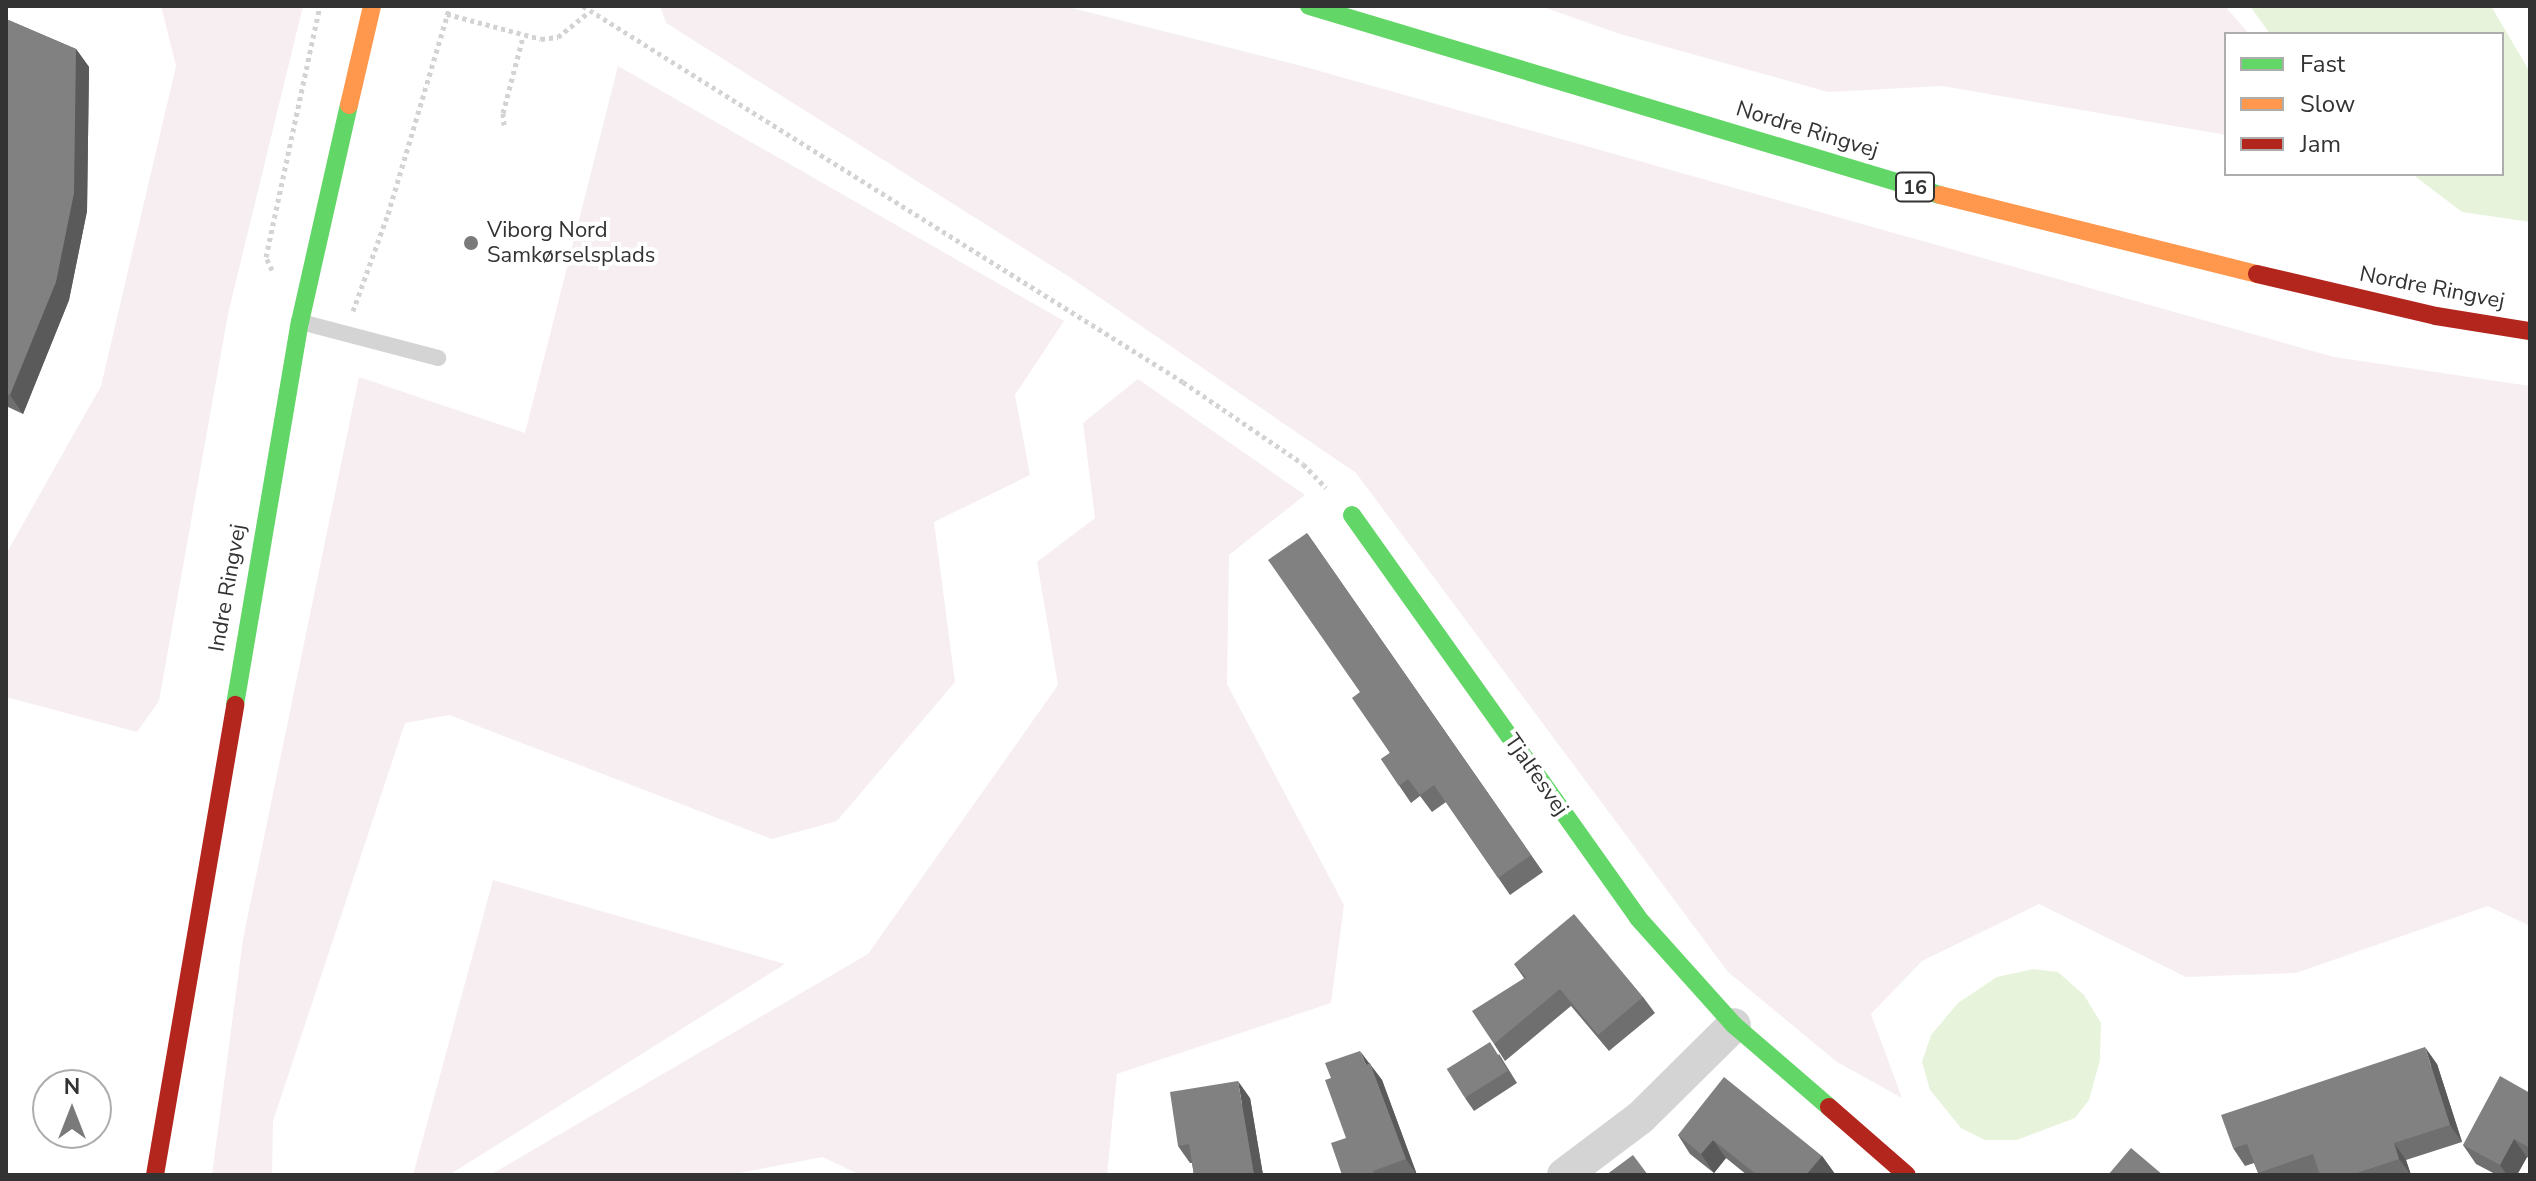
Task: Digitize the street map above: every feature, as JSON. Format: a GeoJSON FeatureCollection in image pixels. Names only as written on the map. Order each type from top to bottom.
{"type":"FeatureCollection","features":[{"type":"Feature","properties":{"kind":"street","name":"Nordre Ringvej"},"geometry":{"type":"LineString","coordinates":[[1309,6],[2020,219],[2436,316],[2530,331]]}},
{"type":"Feature","properties":{"kind":"street","name":"Indre Ringvej"},"geometry":{"type":"LineString","coordinates":[[155,1175],[300,322],[373,9]]}},
{"type":"Feature","properties":{"kind":"street","name":"Tjalfesvej"},"geometry":{"type":"LineString","coordinates":[[1352,515],[1638,918],[1734,1025],[1907,1175]]}},
{"type":"Feature","properties":{"kind":"street"},"geometry":{"type":"LineString","coordinates":[[1564,1175],[1640,1118],[1734,1025]]}},
{"type":"Feature","properties":{"kind":"lane"},"geometry":{"type":"LineString","coordinates":[[300,322],[438,358]]}},
{"type":"Feature","properties":{"kind":"path"},"geometry":{"type":"LineString","coordinates":[[300,322],[266,257],[320,6]]}},
{"type":"Feature","properties":{"kind":"path"},"geometry":{"type":"LineString","coordinates":[[346,334],[388,214],[450,6]]}},
{"type":"Feature","properties":{"kind":"path"},"geometry":{"type":"LineString","coordinates":[[583,6],[588,13],[1183,382],[1303,464],[1352,515]]}},
{"type":"Feature","properties":{"kind":"path"},"geometry":{"type":"LineString","coordinates":[[447,14],[523,36],[558,37],[588,13]]}},
{"type":"Feature","properties":{"kind":"path"},"geometry":{"type":"LineString","coordinates":[[504,125],[503,113],[523,36]]}},
{"type":"Feature","properties":{"kind":"shaded area"},"geometry":{"type":"Polygon","coordinates":[[[161,6],[303,6],[228,314],[159,701],[137,732],[6,697],[6,554],[101,386],[176,66],[161,6]]]}},
{"type":"Feature","properties":{"kind":"shaded area"},"geometry":{"type":"Polygon","coordinates":[[[660,6],[1064,6],[1302,66],[2334,357],[2530,386],[2530,926],[2488,906],[2296,973],[2186,977],[2039,904],[1922,961],[1871,1014],[1902,1098],[1837,1062],[1728,972],[1356,473],[1074,280],[666,23],[660,6]]]}},
{"type":"Feature","properties":{"kind":"shaded area"},"geometry":{"type":"Polygon","coordinates":[[[1540,6],[2225,6],[2247,32],[2224,32],[2224,135],[1942,86],[1828,92],[1620,34],[1540,6]]]}},
{"type":"Feature","properties":{"kind":"shaded area"},"geometry":{"type":"Polygon","coordinates":[[[2250,6],[2491,6],[2530,72],[2530,222],[2462,212],[2415,176],[2504,176],[2504,32],[2269,32],[2250,6]]]}},
{"type":"Feature","properties":{"kind":"shaded area"},"geometry":{"type":"Polygon","coordinates":[[[618,66],[1064,321],[1015,395],[1030,475],[934,522],[955,682],[837,821],[772,839],[449,715],[405,723],[273,1121],[272,1175],[212,1175],[243,939],[359,377],[525,433],[618,66]]]}},
{"type":"Feature","properties":{"kind":"shaded area"},"geometry":{"type":"Polygon","coordinates":[[[1138,379],[1305,495],[1229,555],[1227,684],[1344,905],[1331,1003],[1117,1074],[1107,1175],[860,1175],[823,1157],[728,1175],[490,1175],[868,954],[1058,685],[1037,562],[1095,518],[1083,423],[1138,379]]]}},
{"type":"Feature","properties":{"kind":"shaded area"},"geometry":{"type":"Polygon","coordinates":[[[493,880],[785,964],[449,1175],[413,1175],[493,880]]]}},
{"type":"Feature","properties":{"kind":"shaded area"},"geometry":{"type":"Polygon","coordinates":[[[2033,969],[2058,972],[2084,995],[2101,1023],[2100,1060],[2089,1100],[2075,1118],[2017,1140],[1985,1140],[1961,1128],[1930,1090],[1922,1062],[1931,1035],[1958,1003],[1997,977],[2033,969]]]}},
{"type":"Feature","properties":{"kind":"building"},"geometry":{"type":"Polygon","coordinates":[[[6,19],[76,49],[74,193],[56,282],[10,395],[6,394],[6,19]]]}},
{"type":"Feature","properties":{"kind":"building"},"geometry":{"type":"Polygon","coordinates":[[[1307,533],[1531,855],[1498,878],[1434,785],[1420,795],[1408,779],[1399,786],[1381,759],[1390,753],[1352,698],[1360,692],[1268,560],[1307,533]]]}},
{"type":"Feature","properties":{"kind":"building"},"geometry":{"type":"Polygon","coordinates":[[[1574,914],[1643,997],[1598,1035],[1560,989],[1494,1044],[1472,1011],[1526,977],[1514,964],[1574,914]]]}},
{"type":"Feature","properties":{"kind":"building"},"geometry":{"type":"Polygon","coordinates":[[[1490,1042],[1508,1071],[1465,1098],[1447,1069],[1490,1042]]]}},
{"type":"Feature","properties":{"kind":"building"},"geometry":{"type":"Polygon","coordinates":[[[2425,1047],[2450,1125],[2394,1143],[2399,1159],[2358,1175],[2320,1175],[2313,1154],[2258,1173],[2247,1144],[2233,1148],[2221,1115],[2425,1047]]]}},
{"type":"Feature","properties":{"kind":"building"},"geometry":{"type":"Polygon","coordinates":[[[1360,1051],[1366,1065],[1370,1063],[1406,1159],[1373,1171],[1375,1175],[1342,1175],[1331,1143],[1346,1138],[1325,1080],[1331,1078],[1325,1063],[1360,1051]]]}},
{"type":"Feature","properties":{"kind":"building"},"geometry":{"type":"Polygon","coordinates":[[[2500,1076],[2530,1093],[2530,1148],[2514,1139],[2500,1165],[2463,1145],[2500,1076]]]}},
{"type":"Feature","properties":{"kind":"building"},"geometry":{"type":"Polygon","coordinates":[[[1724,1077],[1822,1156],[1806,1175],[1757,1175],[1713,1140],[1701,1154],[1678,1135],[1724,1077]]]}},
{"type":"Feature","properties":{"kind":"building"},"geometry":{"type":"Polygon","coordinates":[[[1238,1081],[1254,1175],[1194,1175],[1189,1144],[1178,1146],[1170,1092],[1238,1081]]]}},
{"type":"Feature","properties":{"kind":"building"},"geometry":{"type":"Polygon","coordinates":[[[2131,1148],[2163,1175],[2108,1175],[2131,1148]]]}},
{"type":"Feature","properties":{"kind":"building"},"geometry":{"type":"Polygon","coordinates":[[[1633,1155],[1648,1175],[1606,1175],[1633,1155]]]}},
{"type":"Feature","properties":{"kind":"traffic: fast"},"geometry":{"type":"LineString","coordinates":[[1309,6],[1940,195]]}},
{"type":"Feature","properties":{"kind":"traffic: fast"},"geometry":{"type":"LineString","coordinates":[[235,705],[300,322],[349,105]]}},
{"type":"Feature","properties":{"kind":"traffic: fast"},"geometry":{"type":"LineString","coordinates":[[1352,515],[1638,918],[1734,1025],[1829,1107]]}},
{"type":"Feature","properties":{"kind":"traffic: slow"},"geometry":{"type":"LineString","coordinates":[[349,105],[372,6]]}},
{"type":"Feature","properties":{"kind":"traffic: slow"},"geometry":{"type":"LineString","coordinates":[[1940,195],[2257,274]]}},
{"type":"Feature","properties":{"kind":"traffic: jam"},"geometry":{"type":"LineString","coordinates":[[2257,274],[2436,316],[2530,331]]}},
{"type":"Feature","properties":{"kind":"traffic: jam"},"geometry":{"type":"LineString","coordinates":[[155,1175],[235,705]]}},
{"type":"Feature","properties":{"kind":"traffic: jam"},"geometry":{"type":"LineString","coordinates":[[1829,1107],[1907,1175]]}},
{"type":"Feature","properties":{"kind":"place","name":"Viborg Nord Samkørselsplads"},"geometry":{"type":"Point","coordinates":[471,243]}}]}
